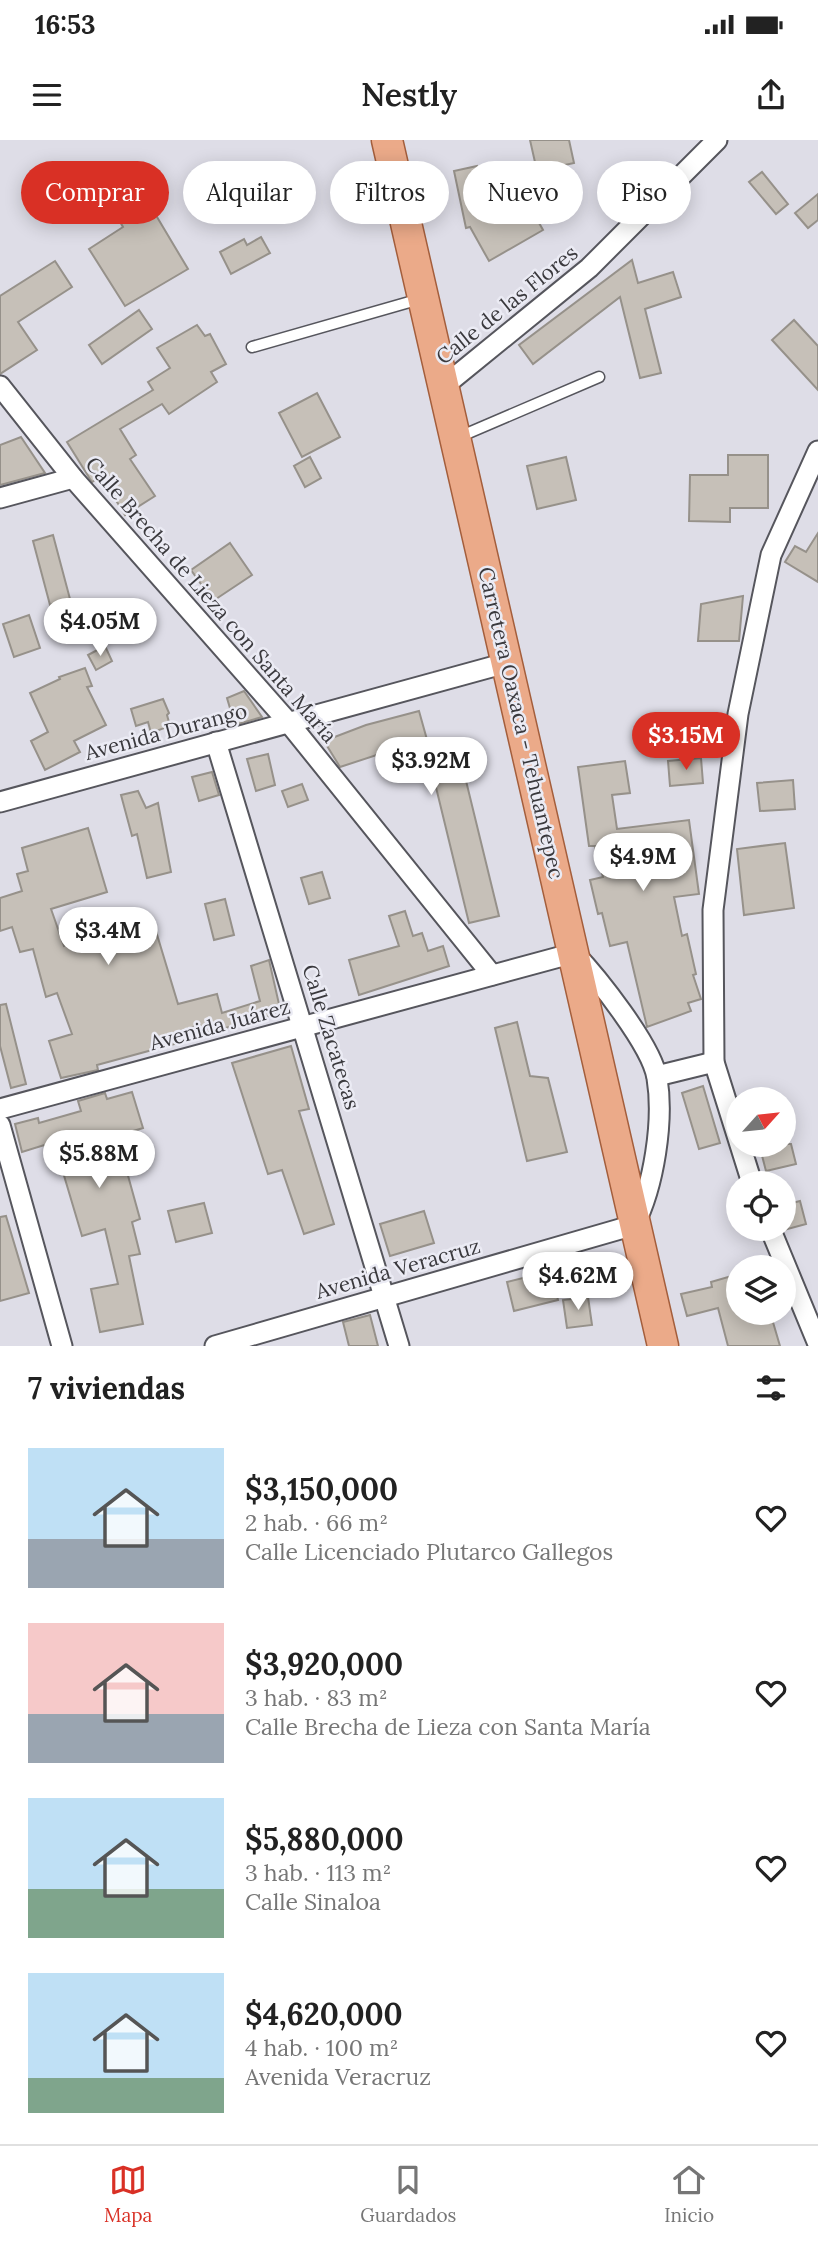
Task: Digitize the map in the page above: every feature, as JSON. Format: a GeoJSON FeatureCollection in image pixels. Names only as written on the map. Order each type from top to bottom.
{"type":"FeatureCollection","features":[{"type":"Feature","properties":{"kind":"main road","name":"Carretera Oaxaca - Tehuantepec"},"geometry":{"type":"LineString","coordinates":[[387,140],[663,1346]]}},
{"type":"Feature","properties":{"kind":"street","name":"Calle de las Flores"},"geometry":{"type":"LineString","coordinates":[[444,386],[589,268],[717,140]]}},
{"type":"Feature","properties":{"kind":"street","name":"Calle Brecha de Lieza con Santa María"},"geometry":{"type":"LineString","coordinates":[[0,386],[74,478],[289,723],[492,975]]}},
{"type":"Feature","properties":{"kind":"street"},"geometry":{"type":"LineString","coordinates":[[748,1171],[714,1062],[713,910],[738,713],[771,555],[818,451]]}},
{"type":"Feature","properties":{"kind":"street"},"geometry":{"type":"LineString","coordinates":[[0,498],[74,478]]}},
{"type":"Feature","properties":{"kind":"street","name":"Avenida Durango"},"geometry":{"type":"LineString","coordinates":[[0,802],[506,663]]}},
{"type":"Feature","properties":{"kind":"street","name":"Calle Zacatecas"},"geometry":{"type":"LineString","coordinates":[[216,741],[386,1295],[399,1346]]}},
{"type":"Feature","properties":{"kind":"street"},"geometry":{"type":"LineString","coordinates":[[574,953],[593,973],[640,1040],[657,1076],[656,1154],[646,1202],[634,1225]]}},
{"type":"Feature","properties":{"kind":"street","name":"Avenida Juárez"},"geometry":{"type":"LineString","coordinates":[[0,1109],[574,953]]}},
{"type":"Feature","properties":{"kind":"street"},"geometry":{"type":"LineString","coordinates":[[657,1076],[714,1062]]}},
{"type":"Feature","properties":{"kind":"street"},"geometry":{"type":"LineString","coordinates":[[0,1125],[62,1346]]}},
{"type":"Feature","properties":{"kind":"street","name":"Avenida Veracruz"},"geometry":{"type":"LineString","coordinates":[[215,1346],[634,1225]]}},
{"type":"Feature","properties":{"kind":"street"},"geometry":{"type":"LineString","coordinates":[[775,1241],[818,1344]]}},
{"type":"Feature","properties":{"kind":"lane"},"geometry":{"type":"LineString","coordinates":[[252,347],[424,298]]}},
{"type":"Feature","properties":{"kind":"lane"},"geometry":{"type":"LineString","coordinates":[[456,439],[599,377]]}},
{"type":"Feature","properties":{"kind":"building"},"geometry":{"type":"Polygon","coordinates":[[[530,140],[569,140],[574,161],[535,161],[530,140]]]}},
{"type":"Feature","properties":{"kind":"building"},"geometry":{"type":"Polygon","coordinates":[[[463,169],[463,214],[454,171],[463,169]]]}},
{"type":"Feature","properties":{"kind":"building"},"geometry":{"type":"Polygon","coordinates":[[[762,172],[788,204],[776,214],[749,182],[762,172]]]}},
{"type":"Feature","properties":{"kind":"building"},"geometry":{"type":"Polygon","coordinates":[[[818,194],[818,220],[808,228],[795,213],[818,194]]]}},
{"type":"Feature","properties":{"kind":"building"},"geometry":{"type":"Polygon","coordinates":[[[121,224],[161,224],[188,269],[125,306],[89,249],[123,227],[121,224]]]}},
{"type":"Feature","properties":{"kind":"building"},"geometry":{"type":"Polygon","coordinates":[[[465,224],[540,224],[543,230],[489,261],[470,227],[466,228],[465,224]]]}},
{"type":"Feature","properties":{"kind":"building"},"geometry":{"type":"Polygon","coordinates":[[[261,237],[270,253],[231,274],[220,252],[244,239],[247,245],[261,237]]]}},
{"type":"Feature","properties":{"kind":"building"},"geometry":{"type":"Polygon","coordinates":[[[632,260],[638,283],[673,272],[681,297],[645,309],[661,373],[640,378],[620,297],[533,364],[519,345],[632,260]]]}},
{"type":"Feature","properties":{"kind":"building"},"geometry":{"type":"Polygon","coordinates":[[[55,261],[72,287],[18,322],[37,350],[0,374],[0,296],[55,261]]]}},
{"type":"Feature","properties":{"kind":"building"},"geometry":{"type":"Polygon","coordinates":[[[139,310],[152,329],[102,364],[89,345],[139,310]]]}},
{"type":"Feature","properties":{"kind":"building"},"geometry":{"type":"Polygon","coordinates":[[[794,320],[818,346],[818,390],[772,340],[794,320]]]}},
{"type":"Feature","properties":{"kind":"building"},"geometry":{"type":"Polygon","coordinates":[[[197,325],[205,336],[210,334],[226,364],[211,372],[217,382],[169,414],[162,404],[120,429],[136,455],[130,459],[155,496],[125,515],[101,476],[92,482],[67,442],[153,390],[148,382],[170,368],[157,348],[197,325]]]}},
{"type":"Feature","properties":{"kind":"building"},"geometry":{"type":"Polygon","coordinates":[[[317,393],[340,437],[302,457],[279,413],[317,393]]]}},
{"type":"Feature","properties":{"kind":"building"},"geometry":{"type":"Polygon","coordinates":[[[21,437],[45,473],[0,485],[0,445],[21,437]]]}},
{"type":"Feature","properties":{"kind":"building"},"geometry":{"type":"Polygon","coordinates":[[[728,455],[768,455],[768,508],[730,508],[730,522],[689,521],[690,475],[728,475],[728,455]]]}},
{"type":"Feature","properties":{"kind":"building"},"geometry":{"type":"Polygon","coordinates":[[[310,457],[321,478],[305,487],[294,466],[310,457]]]}},
{"type":"Feature","properties":{"kind":"building"},"geometry":{"type":"Polygon","coordinates":[[[566,457],[576,500],[537,509],[527,466],[566,457]]]}},
{"type":"Feature","properties":{"kind":"building"},"geometry":{"type":"Polygon","coordinates":[[[818,533],[818,582],[785,562],[795,546],[806,552],[818,533]]]}},
{"type":"Feature","properties":{"kind":"building"},"geometry":{"type":"Polygon","coordinates":[[[53,535],[70,599],[50,605],[33,541],[53,535]]]}},
{"type":"Feature","properties":{"kind":"building"},"geometry":{"type":"Polygon","coordinates":[[[230,543],[252,575],[213,601],[191,570],[230,543]]]}},
{"type":"Feature","properties":{"kind":"building"},"geometry":{"type":"Polygon","coordinates":[[[743,596],[739,641],[698,641],[701,604],[743,596]]]}},
{"type":"Feature","properties":{"kind":"building"},"geometry":{"type":"Polygon","coordinates":[[[29,615],[40,648],[14,657],[3,624],[29,615]]]}},
{"type":"Feature","properties":{"kind":"building"},"geometry":{"type":"Polygon","coordinates":[[[105,646],[112,661],[96,670],[88,655],[105,646]]]}},
{"type":"Feature","properties":{"kind":"building"},"geometry":{"type":"Polygon","coordinates":[[[85,668],[92,686],[87,687],[106,725],[74,741],[80,752],[45,770],[31,741],[48,732],[30,693],[60,679],[59,677],[85,668]]]}},
{"type":"Feature","properties":{"kind":"building"},"geometry":{"type":"Polygon","coordinates":[[[244,691],[262,717],[235,725],[227,698],[244,691]]]}},
{"type":"Feature","properties":{"kind":"building"},"geometry":{"type":"Polygon","coordinates":[[[163,699],[169,713],[167,715],[170,726],[151,733],[148,722],[136,726],[131,709],[163,699]]]}},
{"type":"Feature","properties":{"kind":"building"},"geometry":{"type":"Polygon","coordinates":[[[419,711],[431,754],[458,748],[499,916],[469,923],[433,775],[408,781],[398,748],[340,767],[324,741],[366,725],[419,711]]]}},
{"type":"Feature","properties":{"kind":"building"},"geometry":{"type":"Polygon","coordinates":[[[268,754],[275,785],[256,791],[247,759],[268,754]]]}},
{"type":"Feature","properties":{"kind":"building"},"geometry":{"type":"Polygon","coordinates":[[[701,758],[703,783],[670,786],[668,761],[701,758]]]}},
{"type":"Feature","properties":{"kind":"building"},"geometry":{"type":"Polygon","coordinates":[[[625,761],[630,793],[612,795],[617,829],[689,820],[699,894],[674,897],[682,936],[687,934],[696,974],[693,975],[701,999],[688,1003],[691,1011],[647,1027],[627,942],[610,946],[602,913],[598,914],[590,880],[603,877],[595,846],[589,846],[578,767],[625,761]]]}},
{"type":"Feature","properties":{"kind":"building"},"geometry":{"type":"Polygon","coordinates":[[[212,772],[219,795],[199,801],[192,777],[212,772]]]}},
{"type":"Feature","properties":{"kind":"building"},"geometry":{"type":"Polygon","coordinates":[[[793,780],[795,809],[760,811],[757,783],[793,780]]]}},
{"type":"Feature","properties":{"kind":"building"},"geometry":{"type":"Polygon","coordinates":[[[302,784],[308,800],[288,807],[282,791],[302,784]]]}},
{"type":"Feature","properties":{"kind":"building"},"geometry":{"type":"Polygon","coordinates":[[[138,791],[146,808],[158,803],[171,872],[147,878],[137,834],[132,836],[121,795],[138,791]]]}},
{"type":"Feature","properties":{"kind":"building"},"geometry":{"type":"Polygon","coordinates":[[[88,828],[107,892],[51,909],[64,946],[152,918],[178,1004],[217,994],[222,1013],[260,1001],[251,966],[269,960],[281,1013],[203,1034],[200,1025],[186,1029],[189,1040],[97,1065],[98,1070],[61,1078],[49,1041],[72,1034],[57,993],[46,997],[33,949],[20,952],[12,927],[0,931],[0,898],[22,891],[17,874],[28,871],[22,848],[88,828]]]}},
{"type":"Feature","properties":{"kind":"building"},"geometry":{"type":"Polygon","coordinates":[[[785,843],[794,908],[744,915],[737,849],[785,843]]]}},
{"type":"Feature","properties":{"kind":"building"},"geometry":{"type":"Polygon","coordinates":[[[322,872],[330,898],[309,904],[301,878],[322,872]]]}},
{"type":"Feature","properties":{"kind":"building"},"geometry":{"type":"Polygon","coordinates":[[[225,899],[234,935],[214,940],[205,904],[225,899]]]}},
{"type":"Feature","properties":{"kind":"building"},"geometry":{"type":"Polygon","coordinates":[[[405,911],[413,936],[422,933],[428,951],[443,946],[449,966],[359,995],[349,960],[399,946],[389,916],[405,911]]]}},
{"type":"Feature","properties":{"kind":"building"},"geometry":{"type":"Polygon","coordinates":[[[6,1004],[26,1084],[11,1088],[0,1046],[0,1005],[6,1004]]]}},
{"type":"Feature","properties":{"kind":"building"},"geometry":{"type":"Polygon","coordinates":[[[517,1022],[530,1076],[548,1078],[567,1152],[527,1161],[495,1028],[517,1022]]]}},
{"type":"Feature","properties":{"kind":"building"},"geometry":{"type":"Polygon","coordinates":[[[291,1046],[309,1109],[299,1111],[334,1224],[304,1234],[282,1170],[268,1174],[232,1063],[291,1046]]]}},
{"type":"Feature","properties":{"kind":"building"},"geometry":{"type":"Polygon","coordinates":[[[703,1086],[720,1143],[699,1149],[682,1093],[703,1086]]]}},
{"type":"Feature","properties":{"kind":"building"},"geometry":{"type":"Polygon","coordinates":[[[132,1092],[143,1128],[117,1136],[140,1219],[132,1222],[140,1254],[129,1256],[143,1324],[100,1332],[91,1289],[118,1284],[105,1229],[82,1236],[54,1142],[22,1152],[15,1124],[38,1118],[39,1123],[81,1111],[78,1101],[105,1093],[107,1099],[132,1092]]]}},
{"type":"Feature","properties":{"kind":"building"},"geometry":{"type":"Polygon","coordinates":[[[762,1157],[794,1157],[796,1164],[766,1171],[762,1157]]]}},
{"type":"Feature","properties":{"kind":"building"},"geometry":{"type":"Polygon","coordinates":[[[800,1201],[806,1224],[796,1227],[796,1202],[800,1201]]]}},
{"type":"Feature","properties":{"kind":"building"},"geometry":{"type":"Polygon","coordinates":[[[204,1203],[212,1233],[176,1242],[168,1211],[204,1203]]]}},
{"type":"Feature","properties":{"kind":"building"},"geometry":{"type":"Polygon","coordinates":[[[424,1211],[434,1243],[390,1256],[380,1224],[424,1211]]]}},
{"type":"Feature","properties":{"kind":"building"},"geometry":{"type":"Polygon","coordinates":[[[6,1216],[29,1293],[0,1301],[0,1217],[6,1216]]]}},
{"type":"Feature","properties":{"kind":"building"},"geometry":{"type":"Polygon","coordinates":[[[551,1271],[558,1300],[514,1311],[507,1282],[551,1271]]]}},
{"type":"Feature","properties":{"kind":"building"},"geometry":{"type":"Polygon","coordinates":[[[726,1278],[726,1325],[774,1325],[780,1346],[728,1346],[718,1308],[687,1316],[681,1294],[712,1287],[711,1282],[726,1278]]]}},
{"type":"Feature","properties":{"kind":"building"},"geometry":{"type":"Polygon","coordinates":[[[588,1297],[592,1325],[567,1328],[563,1300],[588,1297]]]}},
{"type":"Feature","properties":{"kind":"building"},"geometry":{"type":"Polygon","coordinates":[[[370,1315],[378,1346],[349,1346],[343,1322],[370,1315]]]}}]}
